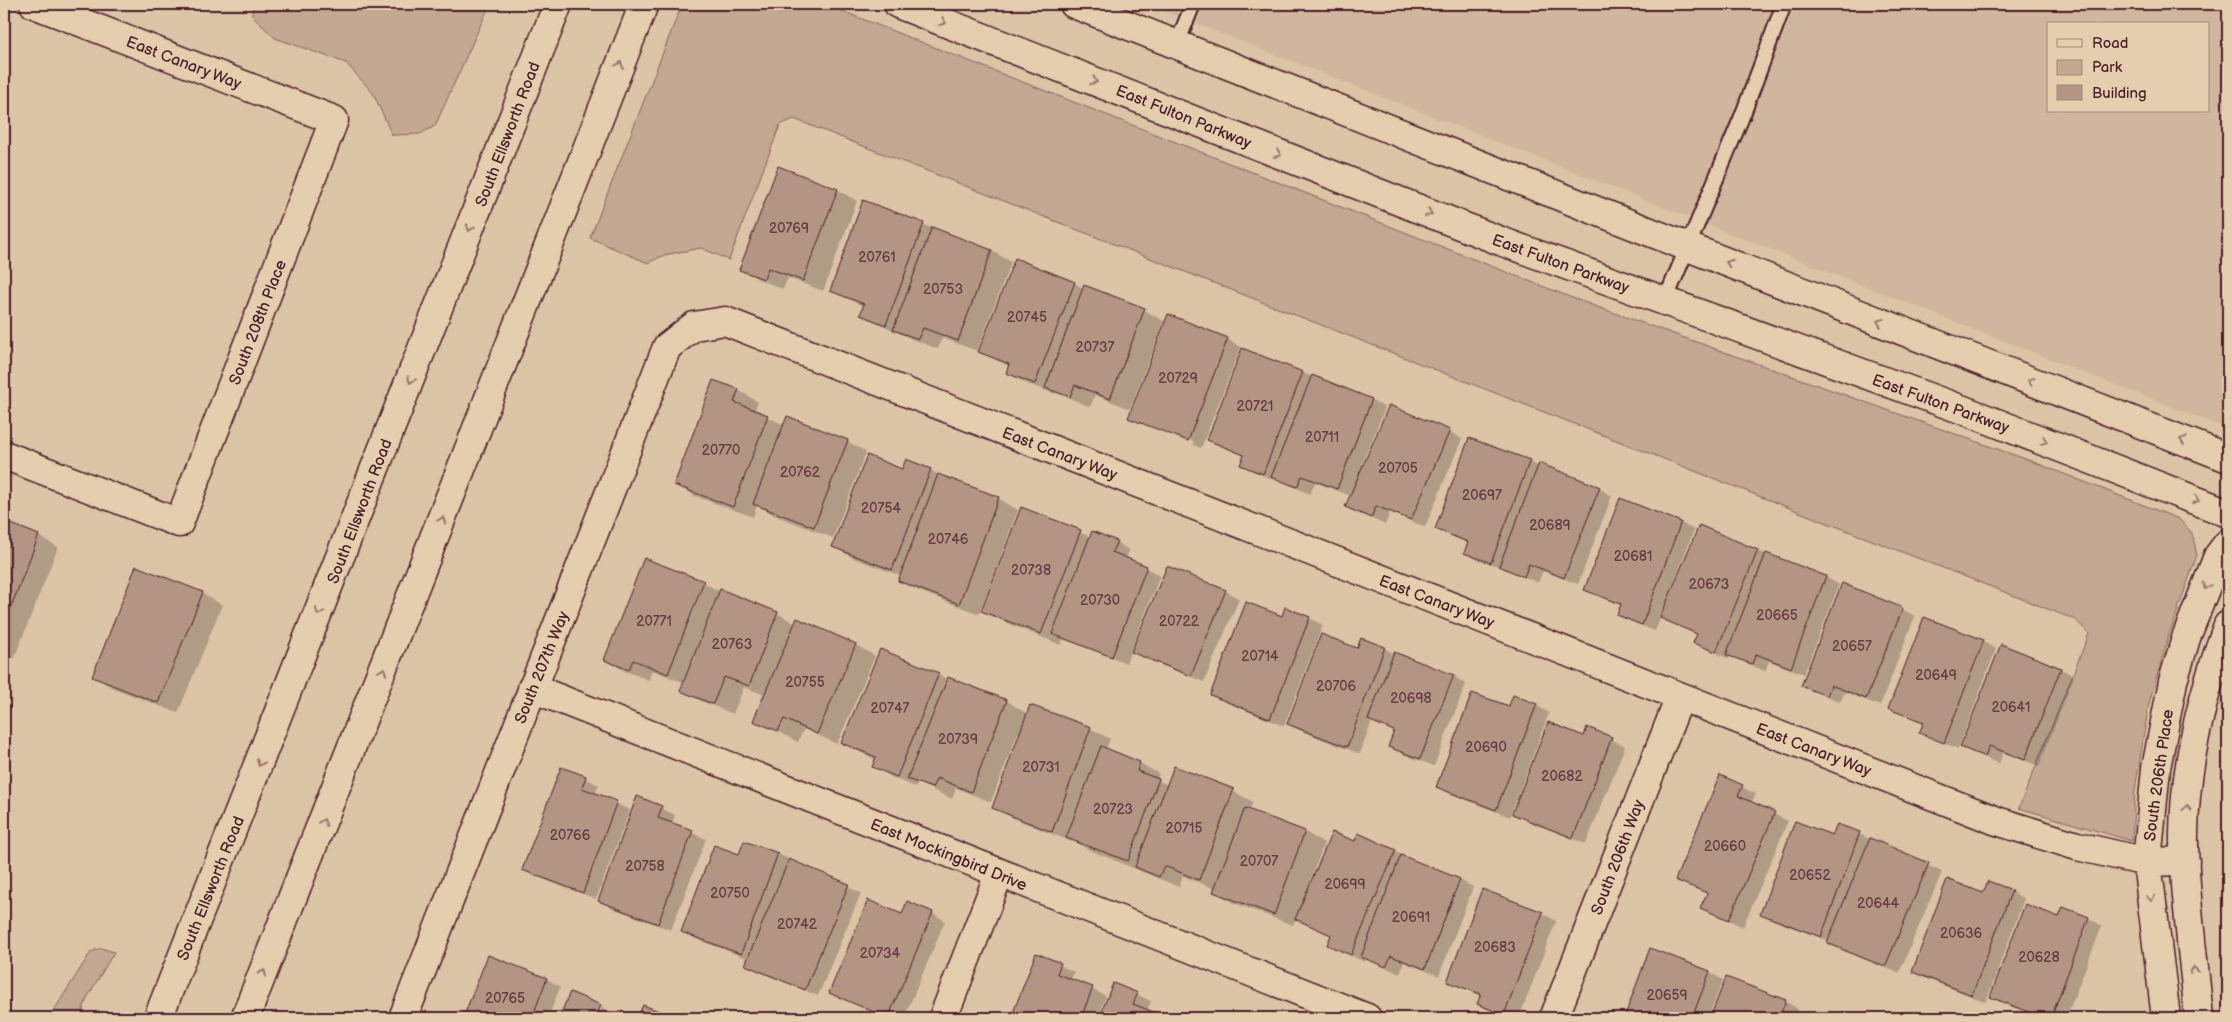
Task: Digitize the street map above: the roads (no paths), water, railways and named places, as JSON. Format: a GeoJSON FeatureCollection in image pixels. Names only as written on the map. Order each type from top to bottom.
{"type":"FeatureCollection","features":[{"type":"Feature","properties":{"kind":"street","name":"East Canary Way"},"geometry":{"type":"LineString","coordinates":[[34,4],[334,120]]}},
{"type":"Feature","properties":{"kind":"street","name":"South Ellsworth Road"},"geometry":{"type":"LineString","coordinates":[[158,1018],[558,4]]}},
{"type":"Feature","properties":{"kind":"street"},"geometry":{"type":"LineString","coordinates":[[245,1018],[644,4]]}},
{"type":"Feature","properties":{"kind":"street","name":"East Fulton Parkway"},"geometry":{"type":"LineString","coordinates":[[898,4],[1503,242],[1966,411],[2228,513]]}},
{"type":"Feature","properties":{"kind":"street"},"geometry":{"type":"LineString","coordinates":[[1074,4],[2228,458]]}},
{"type":"Feature","properties":{"kind":"street","name":"South 208th Place"},"geometry":{"type":"LineString","coordinates":[[4,455],[179,523],[334,120]]}},
{"type":"Feature","properties":{"kind":"street","name":"East Canary Way"},"geometry":{"type":"LineString","coordinates":[[694,326],[725,321],[1997,821],[2077,846],[2147,862],[2186,861]]}},
{"type":"Feature","properties":{"kind":"street","name":"South 207th Way"},"geometry":{"type":"LineString","coordinates":[[403,1018],[668,347],[694,326]]}},
{"type":"Feature","properties":{"kind":"street","name":"South 206th Place"},"geometry":{"type":"LineString","coordinates":[[2166,1018],[2147,862],[2156,768],[2173,681],[2187,635],[2218,556],[2228,543]]}},
{"type":"Feature","properties":{"kind":"street","name":"South 206th Place"},"geometry":{"type":"LineString","coordinates":[[2199,1018],[2184,843],[2189,772],[2212,669],[2228,625]]}},
{"type":"Feature","properties":{"kind":"street","name":"East Mockingbird Drive"},"geometry":{"type":"LineString","coordinates":[[532,688],[1367,1018]]}},
{"type":"Feature","properties":{"kind":"street","name":"South 206th Way"},"geometry":{"type":"LineString","coordinates":[[1554,1018],[1680,696]]}},
{"type":"Feature","properties":{"kind":"street"},"geometry":{"type":"LineString","coordinates":[[942,1018],[999,874]]}},
{"type":"Feature","properties":{"kind":"lane"},"geometry":{"type":"LineString","coordinates":[[1177,44],[1194,4]]}},
{"type":"Feature","properties":{"kind":"lane"},"geometry":{"type":"LineString","coordinates":[[1665,302],[1743,114],[1784,4]]}}]}
